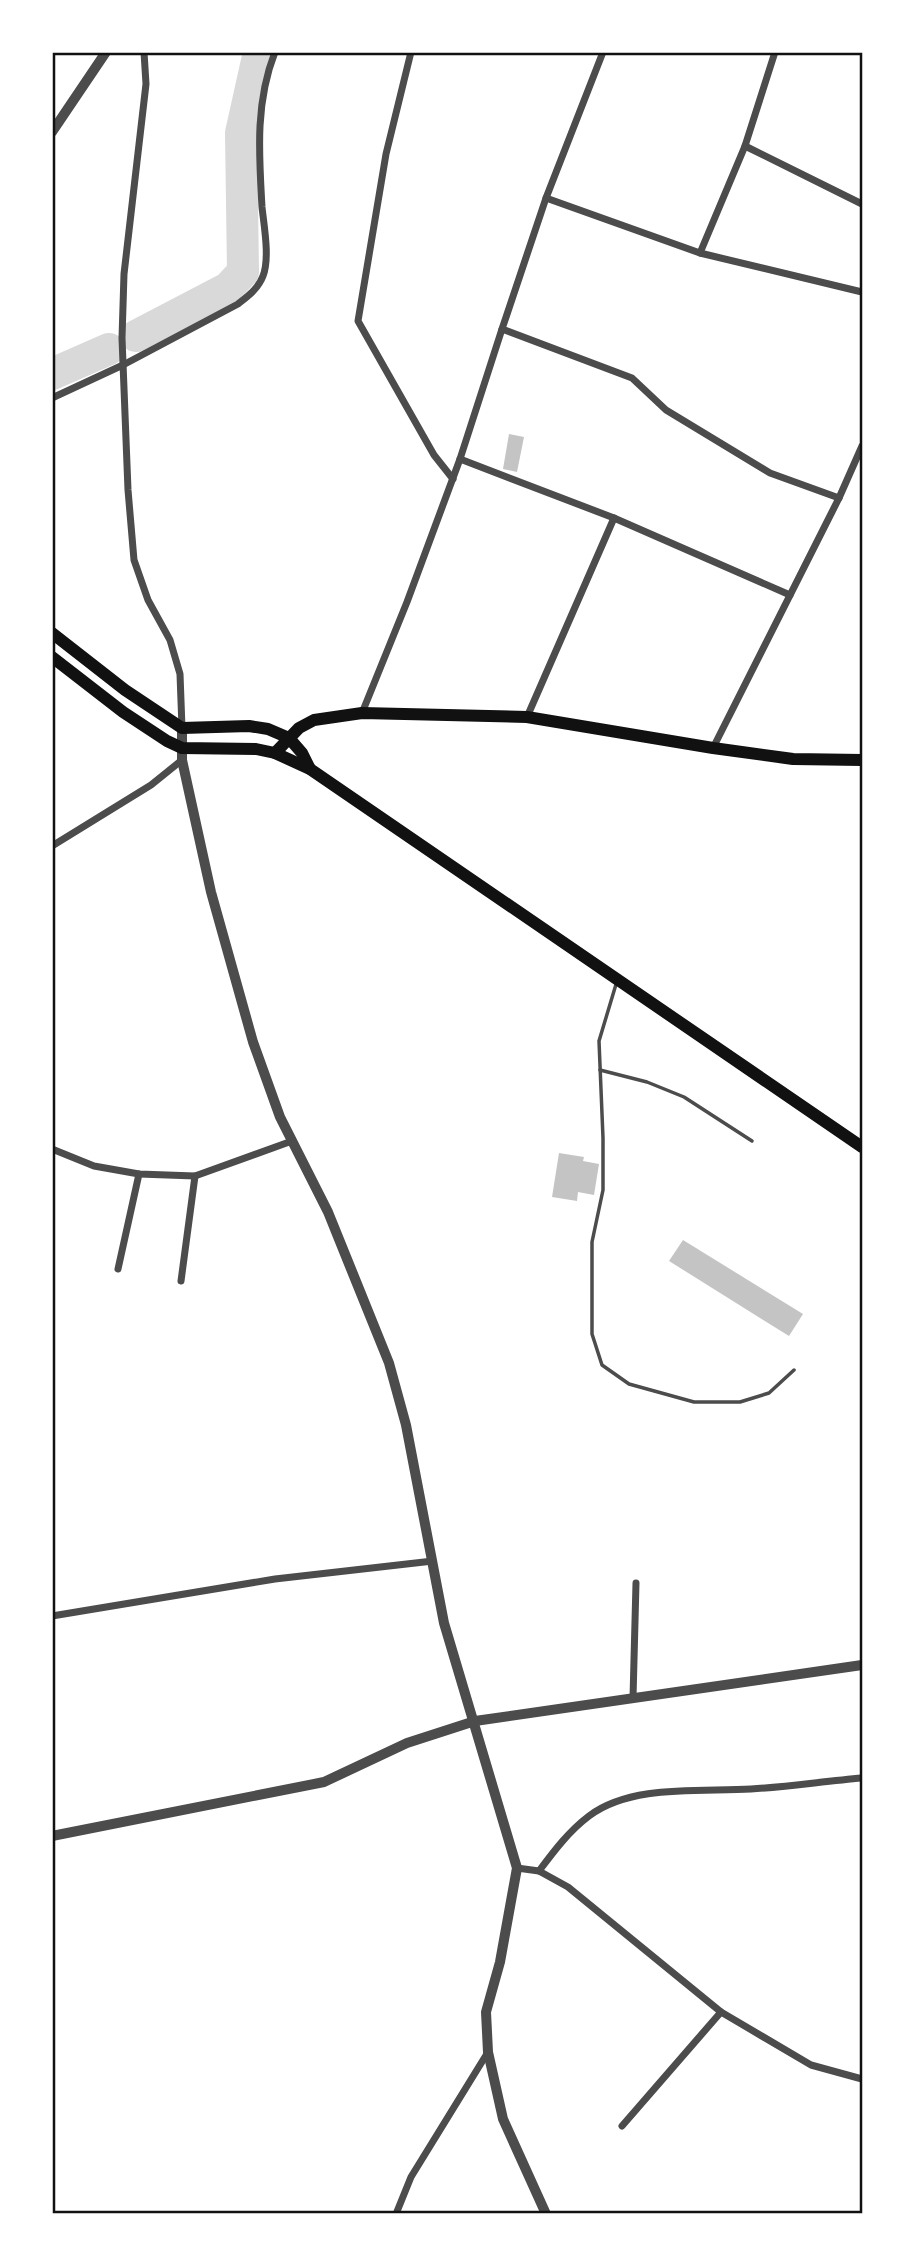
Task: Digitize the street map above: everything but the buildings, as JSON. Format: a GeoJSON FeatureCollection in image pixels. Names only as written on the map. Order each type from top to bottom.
{"type":"FeatureCollection","features":[{"type":"Feature","properties":{"kind":"main road"},"geometry":{"type":"LineString","coordinates":[[52,633],[125,690],[182,728],[249,726],[268,729],[289,738],[302,753],[310,769]]}},
{"type":"Feature","properties":{"kind":"main road"},"geometry":{"type":"LineString","coordinates":[[52,657],[182,754],[257,749],[275,753],[310,769],[863,1147]]}},
{"type":"Feature","properties":{"kind":"main road"},"geometry":{"type":"LineString","coordinates":[[275,753],[299,728],[314,720],[362,713],[527,717],[793,759],[863,760]]}},
{"type":"Feature","properties":{"kind":"street"},"geometry":{"type":"LineString","coordinates":[[52,132],[106,52]]}},
{"type":"Feature","properties":{"kind":"street"},"geometry":{"type":"LineString","coordinates":[[144,52],[146,84],[124,274],[123,365],[128,491],[134,560],[148,600],[170,640],[180,674],[182,754],[211,892],[253,1042],[279,1116],[328,1212],[389,1363],[406,1425],[444,1623],[517,1868],[500,1962],[486,2012],[488,2052],[503,2119],[546,2214]]}},
{"type":"Feature","properties":{"kind":"street"},"geometry":{"type":"LineString","coordinates":[[52,398],[123,365],[238,304],[254,291],[264,275],[266,252],[258,150],[261,102],[275,52]]}},
{"type":"Feature","properties":{"kind":"street"},"geometry":{"type":"LineString","coordinates":[[411,52],[386,154],[358,321],[434,455],[453,480]]}},
{"type":"Feature","properties":{"kind":"street"},"geometry":{"type":"LineString","coordinates":[[362,713],[453,480],[546,198],[603,52]]}},
{"type":"Feature","properties":{"kind":"street"},"geometry":{"type":"LineString","coordinates":[[700,253],[745,146],[775,52]]}},
{"type":"Feature","properties":{"kind":"street"},"geometry":{"type":"LineString","coordinates":[[745,146],[863,204]]}},
{"type":"Feature","properties":{"kind":"street"},"geometry":{"type":"LineString","coordinates":[[546,198],[700,253],[863,292]]}},
{"type":"Feature","properties":{"kind":"street"},"geometry":{"type":"LineString","coordinates":[[502,329],[632,378],[666,410],[770,473],[839,498]]}},
{"type":"Feature","properties":{"kind":"street"},"geometry":{"type":"LineString","coordinates":[[713,748],[863,446]]}},
{"type":"Feature","properties":{"kind":"street"},"geometry":{"type":"LineString","coordinates":[[460,459],[614,518],[790,595]]}},
{"type":"Feature","properties":{"kind":"street"},"geometry":{"type":"LineString","coordinates":[[527,717],[614,518]]}},
{"type":"Feature","properties":{"kind":"street"},"geometry":{"type":"LineString","coordinates":[[52,846],[151,785],[182,754]]}},
{"type":"Feature","properties":{"kind":"street"},"geometry":{"type":"LineString","coordinates":[[52,1149],[94,1166],[139,1174],[195,1176],[292,1141]]}},
{"type":"Feature","properties":{"kind":"street"},"geometry":{"type":"LineString","coordinates":[[118,1269],[139,1174]]}},
{"type":"Feature","properties":{"kind":"street"},"geometry":{"type":"LineString","coordinates":[[181,1281],[195,1176]]}},
{"type":"Feature","properties":{"kind":"street"},"geometry":{"type":"LineString","coordinates":[[52,1616],[275,1579],[433,1561]]}},
{"type":"Feature","properties":{"kind":"street"},"geometry":{"type":"LineString","coordinates":[[633,1698],[636,1583]]}},
{"type":"Feature","properties":{"kind":"street"},"geometry":{"type":"LineString","coordinates":[[52,1836],[324,1782],[407,1743],[475,1721],[863,1665]]}},
{"type":"Feature","properties":{"kind":"street"},"geometry":{"type":"LineString","coordinates":[[539,1871],[559,1843],[590,1815],[616,1801],[641,1795],[752,1789],[863,1777]]}},
{"type":"Feature","properties":{"kind":"street"},"geometry":{"type":"LineString","coordinates":[[517,1868],[539,1871],[568,1886],[721,2012],[811,2065],[863,2079]]}},
{"type":"Feature","properties":{"kind":"street"},"geometry":{"type":"LineString","coordinates":[[622,2126],[721,2012]]}},
{"type":"Feature","properties":{"kind":"street"},"geometry":{"type":"LineString","coordinates":[[396,2214],[411,2177],[488,2052]]}},
{"type":"Feature","properties":{"kind":"lane"},"geometry":{"type":"LineString","coordinates":[[618,978],[599,1041],[603,1190],[592,1242],[592,1334],[602,1365],[629,1384],[694,1402],[740,1402],[769,1393],[794,1370]]}},
{"type":"Feature","properties":{"kind":"lane"},"geometry":{"type":"LineString","coordinates":[[599,1070],[647,1082],[684,1097],[752,1141]]}},
{"type":"Feature","properties":{"kind":"waterway"},"geometry":{"type":"LineString","coordinates":[[136,336],[228,288],[243,272],[241,133],[259,52]]}},
{"type":"Feature","properties":{"kind":"waterway"},"geometry":{"type":"LineString","coordinates":[[52,374],[109,349]]}}]}
